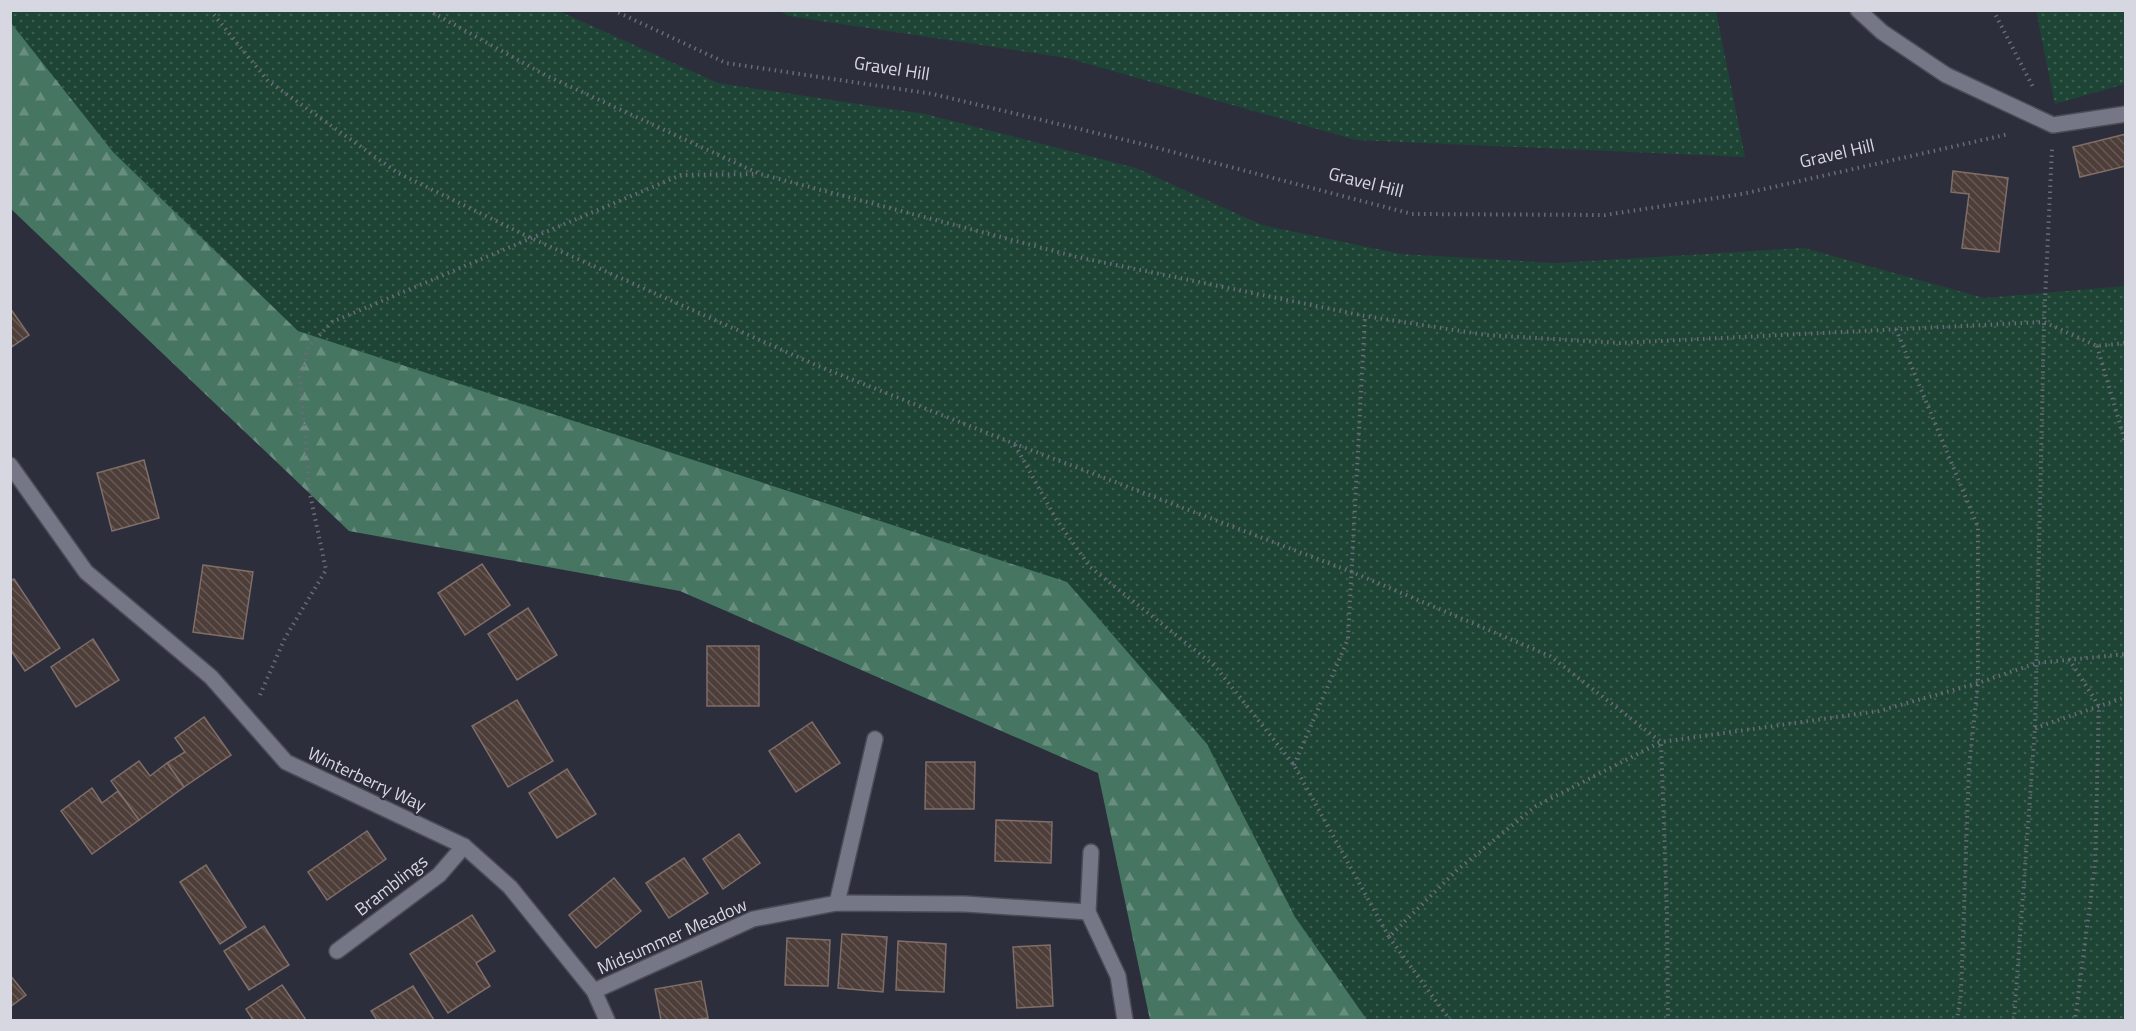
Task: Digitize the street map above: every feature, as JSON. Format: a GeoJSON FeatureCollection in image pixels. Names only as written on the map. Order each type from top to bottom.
{"type":"FeatureCollection","features":[{"type":"Feature","properties":{"kind":"street"},"geometry":{"type":"LineString","coordinates":[[1858,10],[1882,32],[1946,75],[2053,125],[2126,114]]}},
{"type":"Feature","properties":{"kind":"street","name":"Winterberry Way"},"geometry":{"type":"LineString","coordinates":[[10,465],[86,572],[211,677],[286,762],[464,846],[510,887],[594,991],[607,1020]]}},
{"type":"Feature","properties":{"kind":"street"},"geometry":{"type":"LineString","coordinates":[[837,903],[875,739]]}},
{"type":"Feature","properties":{"kind":"street","name":"Bramblings"},"geometry":{"type":"LineString","coordinates":[[337,951],[439,875],[464,846]]}},
{"type":"Feature","properties":{"kind":"street"},"geometry":{"type":"LineString","coordinates":[[1091,852],[1088,912],[1118,976],[1125,1020]]}},
{"type":"Feature","properties":{"kind":"street","name":"Midsummer Meadow"},"geometry":{"type":"LineString","coordinates":[[594,991],[753,919],[837,903],[965,904],[1088,912]]}},
{"type":"Feature","properties":{"kind":"path"},"geometry":{"type":"LineString","coordinates":[[210,10],[268,81],[398,172],[533,239],[818,366],[1014,444],[1352,572],[1550,656],[1661,742]]}},
{"type":"Feature","properties":{"kind":"path"},"geometry":{"type":"LineString","coordinates":[[428,10],[545,75],[760,174],[1077,257],[1365,316],[1486,335],[1620,343],[2044,322],[2097,346],[2126,343]]}},
{"type":"Feature","properties":{"kind":"path","name":"Gravel Hill"},"geometry":{"type":"LineString","coordinates":[[613,10],[726,63],[933,94],[1138,143],[1412,214],[1605,215],[1742,194],[2010,134]]}},
{"type":"Feature","properties":{"kind":"path"},"geometry":{"type":"LineString","coordinates":[[1993,10],[2053,125],[2044,322],[2036,728],[2014,1020]]}},
{"type":"Feature","properties":{"kind":"path"},"geometry":{"type":"LineString","coordinates":[[249,720],[285,638],[326,570],[310,494],[300,377],[308,347],[332,322],[681,176],[760,174]]}},
{"type":"Feature","properties":{"kind":"path"},"geometry":{"type":"LineString","coordinates":[[1294,765],[1348,639],[1365,316]]}},
{"type":"Feature","properties":{"kind":"path"},"geometry":{"type":"LineString","coordinates":[[1896,329],[1978,526],[1978,683],[1969,767],[1961,994],[1957,1020]]}},
{"type":"Feature","properties":{"kind":"path"},"geometry":{"type":"LineString","coordinates":[[2097,346],[2126,445]]}},
{"type":"Feature","properties":{"kind":"path"},"geometry":{"type":"LineString","coordinates":[[1014,444],[1056,519],[1090,567],[1215,666],[1294,765],[1389,937],[1450,1020]]}},
{"type":"Feature","properties":{"kind":"path"},"geometry":{"type":"LineString","coordinates":[[1389,937],[1456,870],[1536,806],[1661,742],[1879,711],[1978,683],[2037,663],[2126,654]]}},
{"type":"Feature","properties":{"kind":"path"},"geometry":{"type":"LineString","coordinates":[[2069,659],[2099,706],[2095,865],[2075,1020]]}},
{"type":"Feature","properties":{"kind":"path"},"geometry":{"type":"LineString","coordinates":[[2036,728],[2126,697]]}},
{"type":"Feature","properties":{"kind":"path"},"geometry":{"type":"LineString","coordinates":[[1661,742],[1668,1020]]}},
{"type":"Feature","properties":{"kind":"green space"},"geometry":{"type":"Polygon","coordinates":[[[11,11],[559,11],[718,83],[925,114],[1136,168],[1262,225],[1401,254],[1556,263],[1804,248],[1984,298],[2125,286],[2125,1020],[1163,1020],[1143,915],[1098,773],[680,591],[466,547],[11,151],[11,11]]]}},
{"type":"Feature","properties":{"kind":"green space"},"geometry":{"type":"Polygon","coordinates":[[[780,11],[1716,11],[1745,157],[1356,140],[1067,58],[788,16],[780,11]]]}},
{"type":"Feature","properties":{"kind":"green space"},"geometry":{"type":"Polygon","coordinates":[[[2036,11],[2125,11],[2125,84],[2055,104],[2036,11]]]}},
{"type":"Feature","properties":{"kind":"green space"},"geometry":{"type":"Polygon","coordinates":[[[11,23],[113,152],[298,331],[1067,582],[1207,744],[1295,917],[1367,1020],[1150,1020],[1098,773],[680,591],[349,531],[11,209],[11,23]]]}},
{"type":"Feature","properties":{"kind":"building"},"geometry":{"type":"Polygon","coordinates":[[[2126,134],[2126,166],[2080,177],[2073,147],[2126,134]]]}},
{"type":"Feature","properties":{"kind":"building"},"geometry":{"type":"Polygon","coordinates":[[[1953,171],[2008,178],[1999,252],[1962,248],[1969,194],[1951,192],[1953,171]]]}},
{"type":"Feature","properties":{"kind":"building"},"geometry":{"type":"Polygon","coordinates":[[[10,308],[29,335],[10,348],[10,308]]]}},
{"type":"Feature","properties":{"kind":"building"},"geometry":{"type":"Polygon","coordinates":[[[144,460],[159,518],[112,531],[97,473],[144,460]]]}},
{"type":"Feature","properties":{"kind":"building"},"geometry":{"type":"Polygon","coordinates":[[[482,564],[510,605],[465,635],[438,593],[482,564]]]}},
{"type":"Feature","properties":{"kind":"building"},"geometry":{"type":"Polygon","coordinates":[[[203,565],[253,572],[243,639],[193,632],[203,565]]]}},
{"type":"Feature","properties":{"kind":"building"},"geometry":{"type":"Polygon","coordinates":[[[14,579],[60,648],[25,671],[10,649],[10,581],[14,579]]]}},
{"type":"Feature","properties":{"kind":"building"},"geometry":{"type":"Polygon","coordinates":[[[528,608],[557,655],[517,680],[488,634],[528,608]]]}},
{"type":"Feature","properties":{"kind":"building"},"geometry":{"type":"Polygon","coordinates":[[[93,639],[119,680],[76,707],[51,667],[93,639]]]}},
{"type":"Feature","properties":{"kind":"building"},"geometry":{"type":"Polygon","coordinates":[[[707,646],[759,646],[759,706],[707,706],[707,646]]]}},
{"type":"Feature","properties":{"kind":"building"},"geometry":{"type":"Polygon","coordinates":[[[517,700],[553,761],[508,787],[472,726],[517,700]]]}},
{"type":"Feature","properties":{"kind":"building"},"geometry":{"type":"Polygon","coordinates":[[[204,717],[231,755],[184,787],[167,763],[185,752],[175,738],[204,717]]]}},
{"type":"Feature","properties":{"kind":"building"},"geometry":{"type":"Polygon","coordinates":[[[812,722],[840,763],[796,792],[769,751],[812,722]]]}},
{"type":"Feature","properties":{"kind":"building"},"geometry":{"type":"Polygon","coordinates":[[[139,761],[150,776],[167,763],[184,787],[139,820],[111,781],[139,761]]]}},
{"type":"Feature","properties":{"kind":"building"},"geometry":{"type":"Polygon","coordinates":[[[926,762],[975,762],[974,809],[925,809],[926,762]]]}},
{"type":"Feature","properties":{"kind":"building"},"geometry":{"type":"Polygon","coordinates":[[[567,769],[596,814],[557,838],[529,793],[567,769]]]}},
{"type":"Feature","properties":{"kind":"building"},"geometry":{"type":"Polygon","coordinates":[[[92,788],[102,803],[118,791],[139,820],[92,854],[61,811],[92,788]]]}},
{"type":"Feature","properties":{"kind":"building"},"geometry":{"type":"Polygon","coordinates":[[[996,820],[1052,822],[1051,863],[995,861],[996,820]]]}},
{"type":"Feature","properties":{"kind":"building"},"geometry":{"type":"Polygon","coordinates":[[[367,831],[386,859],[327,900],[308,872],[367,831]]]}},
{"type":"Feature","properties":{"kind":"building"},"geometry":{"type":"Polygon","coordinates":[[[739,834],[760,863],[723,889],[703,859],[739,834]]]}},
{"type":"Feature","properties":{"kind":"building"},"geometry":{"type":"Polygon","coordinates":[[[684,858],[708,893],[669,918],[646,883],[684,858]]]}},
{"type":"Feature","properties":{"kind":"building"},"geometry":{"type":"Polygon","coordinates":[[[206,865],[246,927],[220,944],[180,882],[206,865]]]}},
{"type":"Feature","properties":{"kind":"building"},"geometry":{"type":"Polygon","coordinates":[[[614,878],[641,911],[596,948],[569,915],[614,878]]]}},
{"type":"Feature","properties":{"kind":"building"},"geometry":{"type":"Polygon","coordinates":[[[472,915],[495,951],[476,963],[490,986],[448,1013],[410,954],[472,915]]]}},
{"type":"Feature","properties":{"kind":"building"},"geometry":{"type":"Polygon","coordinates":[[[264,926],[289,965],[249,990],[224,951],[264,926]]]}},
{"type":"Feature","properties":{"kind":"building"},"geometry":{"type":"Polygon","coordinates":[[[842,934],[887,937],[883,992],[838,988],[842,934]]]}},
{"type":"Feature","properties":{"kind":"building"},"geometry":{"type":"Polygon","coordinates":[[[787,938],[830,940],[828,986],[785,985],[787,938]]]}},
{"type":"Feature","properties":{"kind":"building"},"geometry":{"type":"Polygon","coordinates":[[[898,941],[946,944],[944,992],[896,990],[898,941]]]}},
{"type":"Feature","properties":{"kind":"building"},"geometry":{"type":"Polygon","coordinates":[[[1050,945],[1053,1006],[1017,1008],[1013,947],[1050,945]]]}},
{"type":"Feature","properties":{"kind":"building"},"geometry":{"type":"Polygon","coordinates":[[[10,975],[26,995],[10,1007],[10,975]]]}},
{"type":"Feature","properties":{"kind":"building"},"geometry":{"type":"Polygon","coordinates":[[[701,981],[708,1018],[661,1020],[655,989],[701,981]]]}},
{"type":"Feature","properties":{"kind":"building"},"geometry":{"type":"Polygon","coordinates":[[[282,985],[306,1020],[253,1020],[246,1009],[282,985]]]}},
{"type":"Feature","properties":{"kind":"building"},"geometry":{"type":"Polygon","coordinates":[[[413,986],[434,1020],[377,1020],[371,1011],[413,986]]]}}]}
